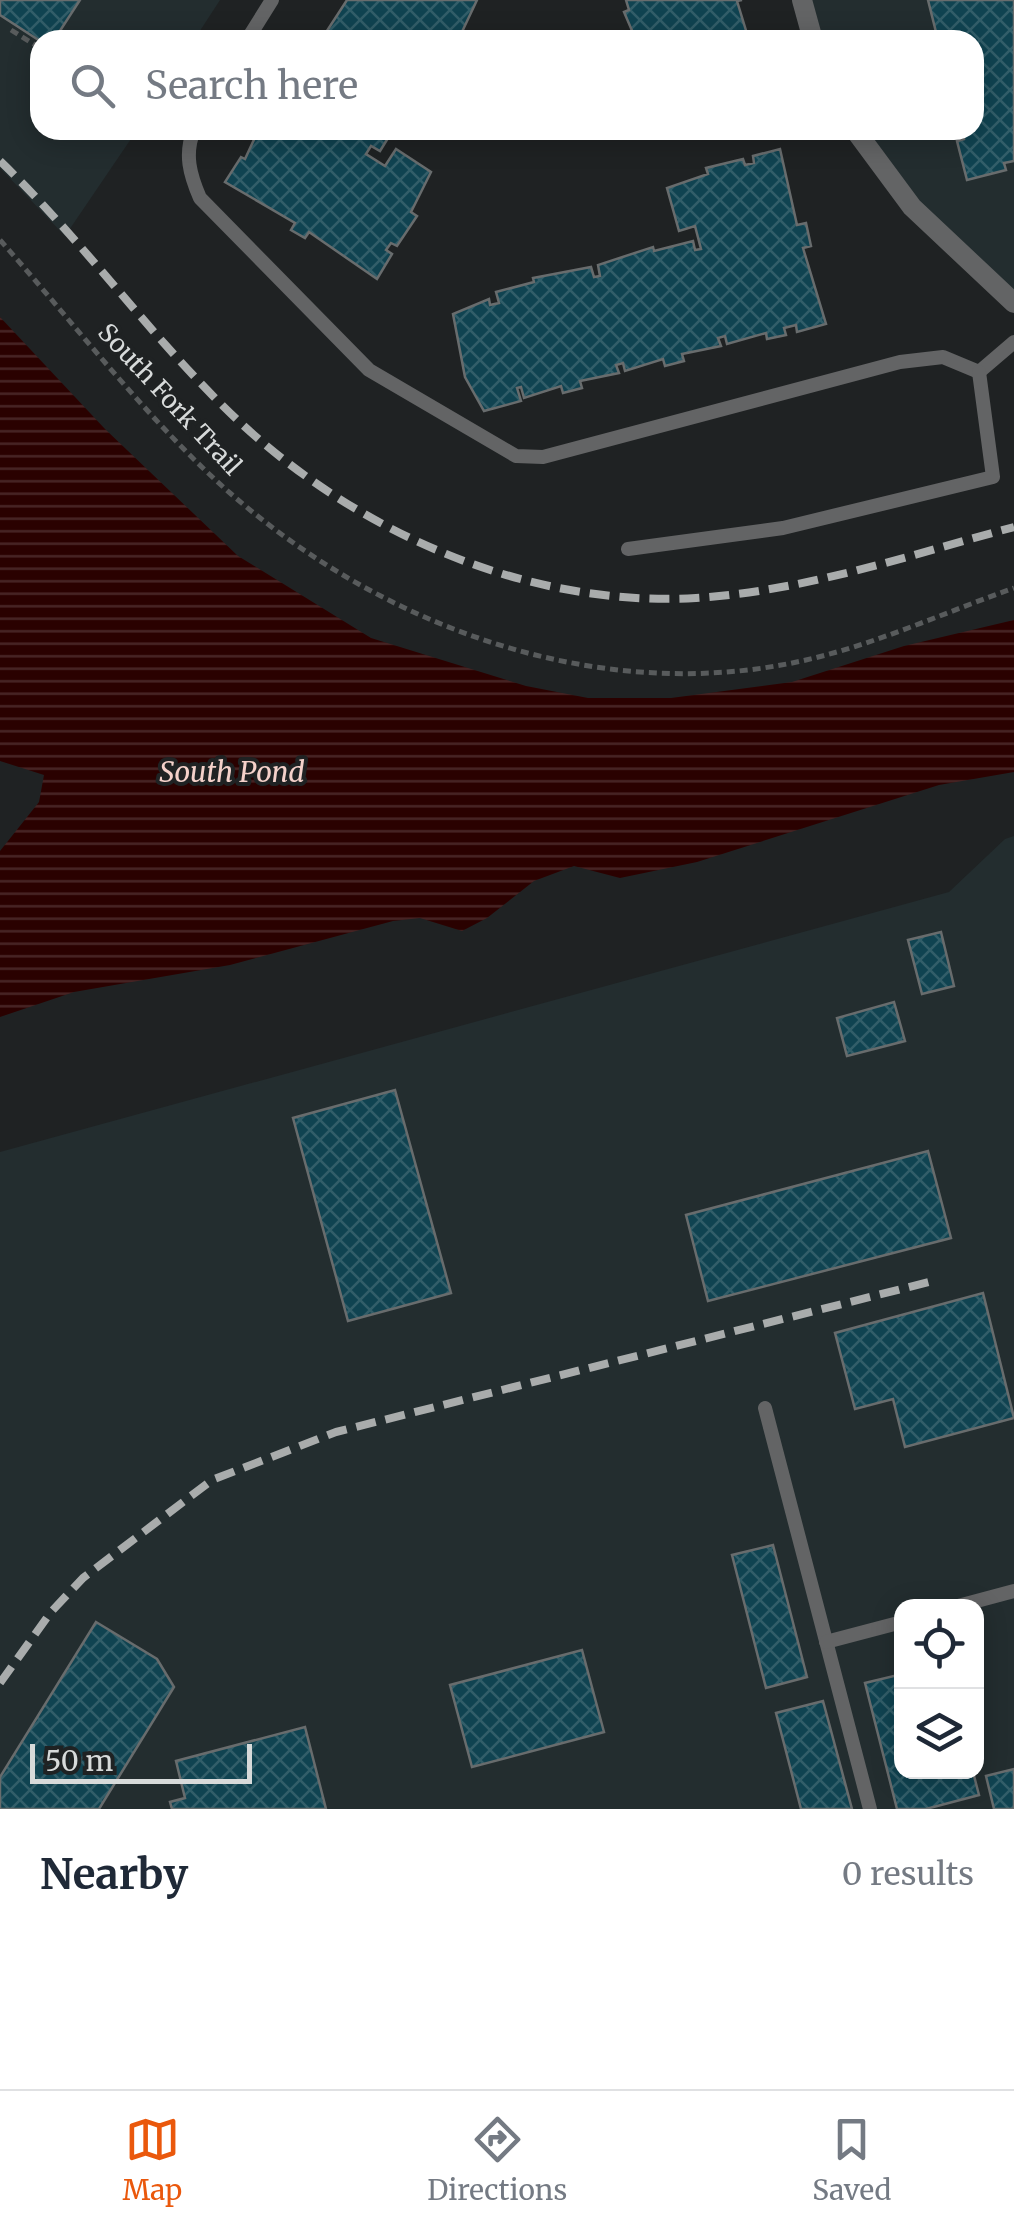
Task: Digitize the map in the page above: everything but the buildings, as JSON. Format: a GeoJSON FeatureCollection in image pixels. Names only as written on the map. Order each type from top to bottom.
{"type":"FeatureCollection","features":[{"type":"Feature","properties":{"kind":"street"},"geometry":{"type":"LineString","coordinates":[[802,0],[810,30]]}},
{"type":"Feature","properties":{"kind":"street"},"geometry":{"type":"LineString","coordinates":[[862,140],[912,207],[1014,303]]}},
{"type":"Feature","properties":{"kind":"lane"},"geometry":{"type":"LineString","coordinates":[[253,30],[272,0]]}},
{"type":"Feature","properties":{"kind":"lane"},"geometry":{"type":"LineString","coordinates":[[189,140],[190,173],[200,198],[369,370],[516,456],[543,456],[900,362],[943,356],[979,372]]}},
{"type":"Feature","properties":{"kind":"lane"},"geometry":{"type":"LineString","coordinates":[[979,372],[1014,342]]}},
{"type":"Feature","properties":{"kind":"lane"},"geometry":{"type":"LineString","coordinates":[[628,549],[783,528],[993,477],[979,372]]}},
{"type":"Feature","properties":{"kind":"lane"},"geometry":{"type":"LineString","coordinates":[[766,1408],[870,1809]]}},
{"type":"Feature","properties":{"kind":"lane"},"geometry":{"type":"LineString","coordinates":[[984,1600],[1014,1592]]}},
{"type":"Feature","properties":{"kind":"lane"},"geometry":{"type":"LineString","coordinates":[[826,1642],[894,1624]]}},
{"type":"Feature","properties":{"kind":"path"},"geometry":{"type":"LineString","coordinates":[[12,30],[30,42]]}},
{"type":"Feature","properties":{"kind":"path","name":"South Fork Trail"},"geometry":{"type":"LineString","coordinates":[[0,240],[230,493],[336,572],[479,639],[585,666],[698,672],[744,668],[807,660],[1014,588]]}},
{"type":"Feature","properties":{"kind":"shaded area"},"geometry":{"type":"Polygon","coordinates":[[[0,0],[220,0],[200,30],[30,30],[30,140],[130,140],[65,236],[0,168],[0,0]]]}},
{"type":"Feature","properties":{"kind":"shaded area"},"geometry":{"type":"Polygon","coordinates":[[[798,0],[1014,0],[1014,303],[861,140],[984,140],[984,30],[806,30],[798,0]]]}},
{"type":"Feature","properties":{"kind":"shaded area"},"geometry":{"type":"Polygon","coordinates":[[[1014,836],[1014,1809],[0,1809],[0,1152],[949,892],[1005,839],[1014,836]]]}},
{"type":"Feature","properties":{"kind":"water","name":"South Pond"},"geometry":{"type":"Polygon","coordinates":[[[0,317],[105,429],[238,556],[371,638],[526,686],[588,698],[671,698],[792,682],[904,646],[1014,620],[1014,772],[939,785],[697,862],[620,878],[574,866],[534,881],[487,918],[462,931],[420,918],[393,921],[230,965],[74,992],[0,1017],[0,851],[39,802],[44,775],[0,761],[0,317]]]}},
{"type":"Feature","properties":{"kind":"railway"},"geometry":{"type":"LineString","coordinates":[[0,161],[195,377],[272,450],[381,523],[441,552],[502,574],[566,589],[631,598],[696,598],[817,580],[1014,527]]}},
{"type":"Feature","properties":{"kind":"railway"},"geometry":{"type":"LineString","coordinates":[[0,1683],[51,1612],[83,1578],[212,1480],[336,1432],[937,1280]]}}]}
